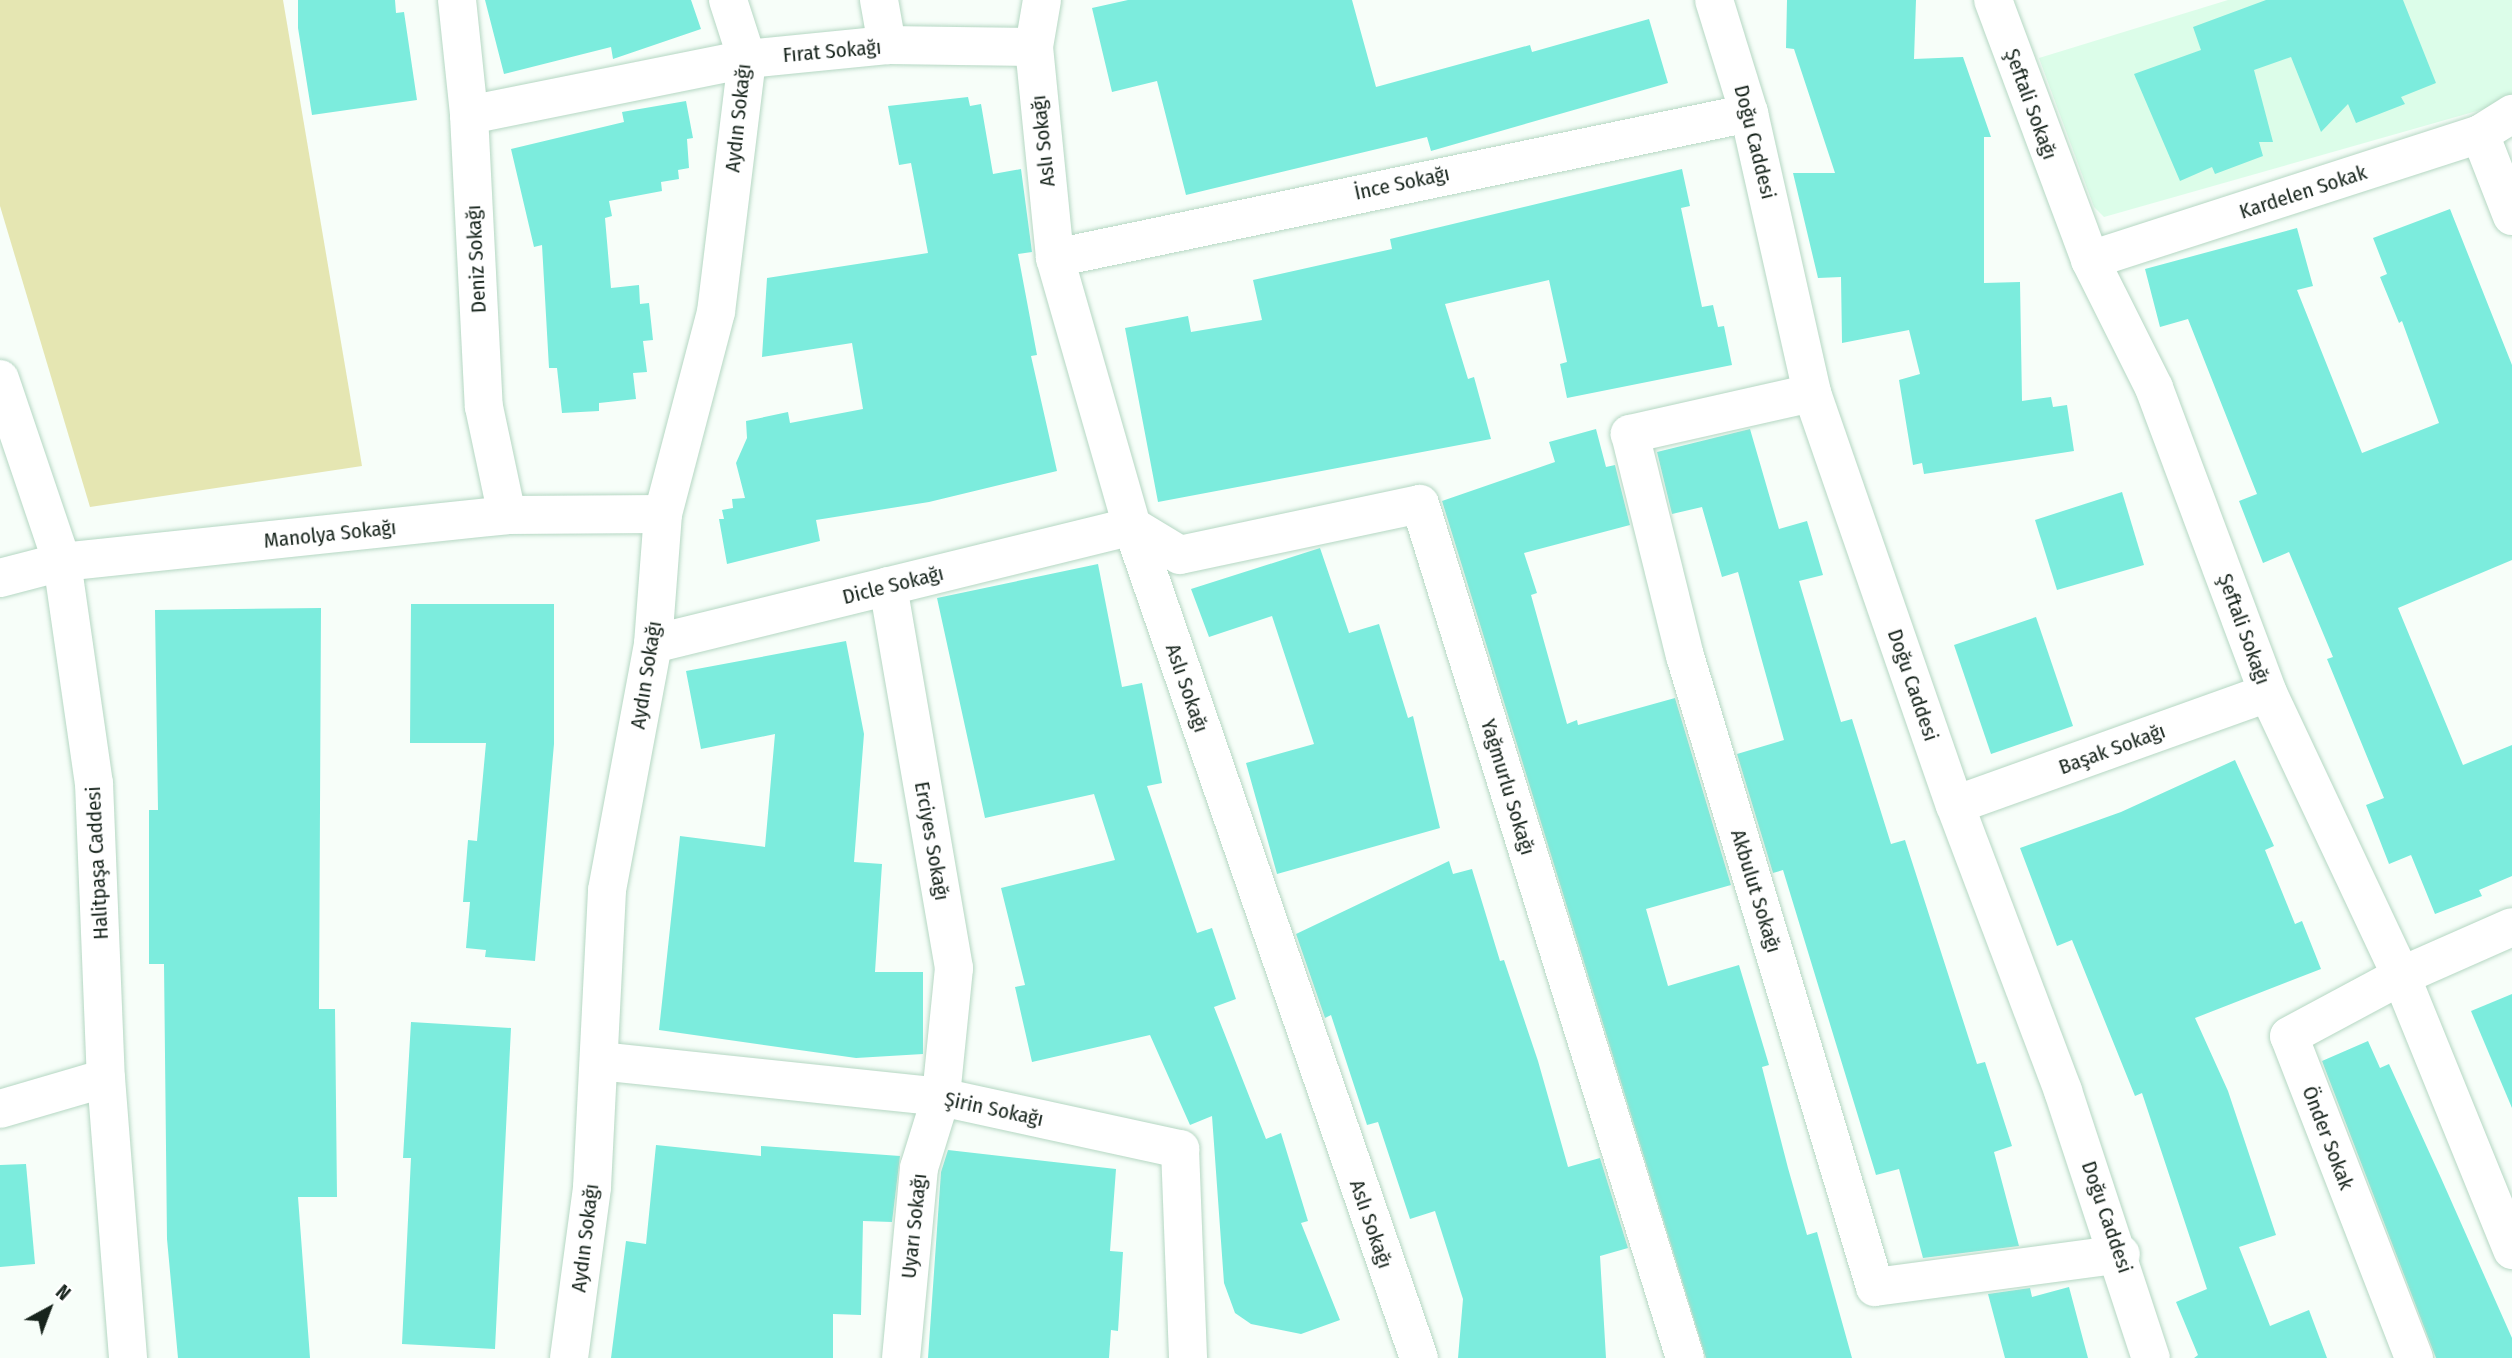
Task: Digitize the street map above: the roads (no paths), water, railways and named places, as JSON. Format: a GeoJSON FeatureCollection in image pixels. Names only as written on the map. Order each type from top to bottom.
{"type":"FeatureCollection","features":[{"type":"Feature","properties":{"kind":"street","name":"Deniz Sokağı"},"geometry":{"type":"LineString","coordinates":[[457,0],[469,114],[484,407],[508,515]]}},
{"type":"Feature","properties":{"kind":"street","name":"Aydın Sokağı"},"geometry":{"type":"LineString","coordinates":[[569,1358],[592,1187],[607,890],[653,644],[663,514],[716,312],[747,59],[728,0]]}},
{"type":"Feature","properties":{"kind":"street"},"geometry":{"type":"LineString","coordinates":[[879,0],[887,45]]}},
{"type":"Feature","properties":{"kind":"street","name":"Aslı Sokağı"},"geometry":{"type":"LineString","coordinates":[[1042,0],[1034,47],[1055,258],[1132,526],[1419,1358]]}},
{"type":"Feature","properties":{"kind":"street","name":"Doğu Caddesi"},"geometry":{"type":"LineString","coordinates":[[1714,0],[1749,113],[1812,393],[1955,805],[2121,1254],[2151,1358]]}},
{"type":"Feature","properties":{"kind":"street","name":"Şeftali Sokağı"},"geometry":{"type":"LineString","coordinates":[[1993,0],[2090,260],[2154,388],[2268,693],[2401,976],[2512,1250]]}},
{"type":"Feature","properties":{"kind":"street","name":"Fırat Sokağı"},"geometry":{"type":"LineString","coordinates":[[469,114],[747,59],[887,45],[1034,47]]}},
{"type":"Feature","properties":{"kind":"street","name":"İnce Sokağı"},"geometry":{"type":"LineString","coordinates":[[1055,258],[1749,113]]}},
{"type":"Feature","properties":{"kind":"street","name":"Kardelen Sokak"},"geometry":{"type":"LineString","coordinates":[[2090,260],[2480,134],[2512,114]]}},
{"type":"Feature","properties":{"kind":"street"},"geometry":{"type":"LineString","coordinates":[[2480,134],[2512,216]]}},
{"type":"Feature","properties":{"kind":"street","name":"Halitpaşa Caddesi"},"geometry":{"type":"LineString","coordinates":[[0,379],[62,562],[94,783],[106,1078],[128,1358]]}},
{"type":"Feature","properties":{"kind":"street","name":"Akbulut Sokağı"},"geometry":{"type":"LineString","coordinates":[[1812,393],[1630,434],[1685,656],[1875,1287],[2121,1254]]}},
{"type":"Feature","properties":{"kind":"street","name":"Yağmurlu Sokağı"},"geometry":{"type":"LineString","coordinates":[[1132,526],[1180,555],[1420,504],[1685,1358]]}},
{"type":"Feature","properties":{"kind":"street","name":"Manolya Sokağı"},"geometry":{"type":"LineString","coordinates":[[0,578],[62,562],[508,515],[663,514]]}},
{"type":"Feature","properties":{"kind":"street","name":"Dicle Sokağı"},"geometry":{"type":"LineString","coordinates":[[653,644],[1132,526]]}},
{"type":"Feature","properties":{"kind":"street","name":"Erciyes Sokağı"},"geometry":{"type":"LineString","coordinates":[[888,586],[954,968],[941,1097]]}},
{"type":"Feature","properties":{"kind":"street","name":"Başak Sokağı"},"geometry":{"type":"LineString","coordinates":[[1955,805],[2268,693]]}},
{"type":"Feature","properties":{"kind":"street"},"geometry":{"type":"LineString","coordinates":[[2401,976],[2512,927]]}},
{"type":"Feature","properties":{"kind":"street","name":"Önder Sokak"},"geometry":{"type":"LineString","coordinates":[[2401,976],[2289,1036],[2414,1358]]}},
{"type":"Feature","properties":{"kind":"street","name":"Şirin Sokağı"},"geometry":{"type":"LineString","coordinates":[[598,1061],[941,1097],[1181,1149],[1188,1358]]}},
{"type":"Feature","properties":{"kind":"street"},"geometry":{"type":"LineString","coordinates":[[0,1109],[106,1078]]}},
{"type":"Feature","properties":{"kind":"street","name":"Uyarı Sokağı"},"geometry":{"type":"LineString","coordinates":[[901,1358],[919,1168],[941,1097]]}}]}
